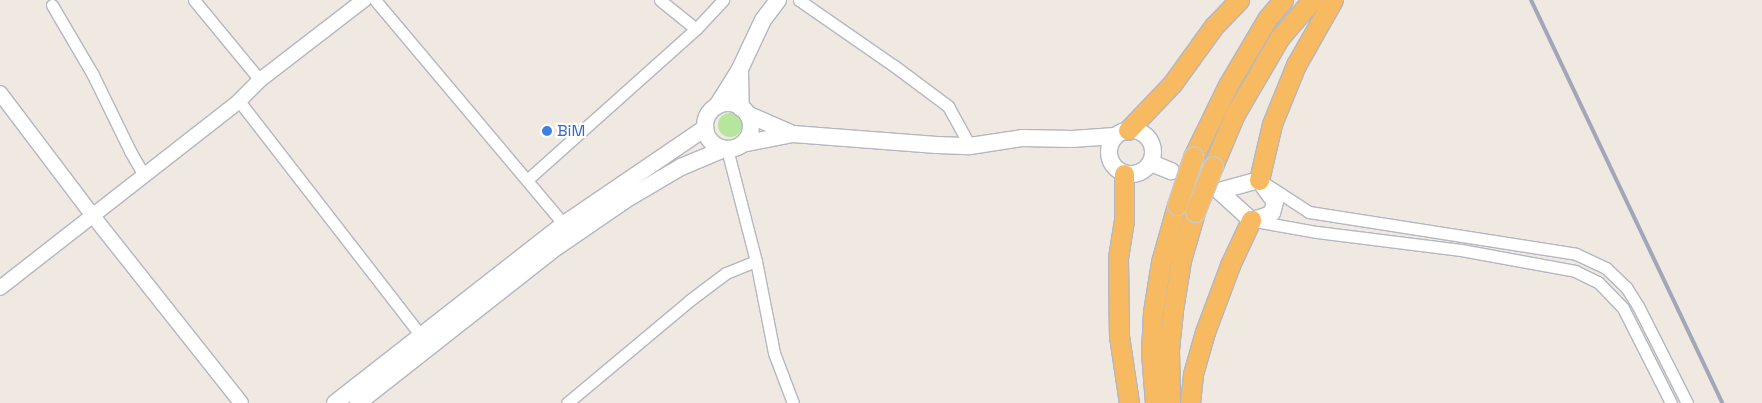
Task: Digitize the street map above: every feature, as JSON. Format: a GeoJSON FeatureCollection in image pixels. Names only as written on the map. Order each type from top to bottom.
{"type":"FeatureCollection","features":[{"type":"Feature","properties":{"kind":"highway"},"geometry":{"type":"LineString","coordinates":[[1121,133],[1172,84],[1214,26],[1239,0]]}},
{"type":"Feature","properties":{"kind":"highway"},"geometry":{"type":"LineString","coordinates":[[1155,403],[1151,352],[1153,312],[1161,262],[1177,204],[1192,157],[1228,85],[1267,19],[1283,0]]}},
{"type":"Feature","properties":{"kind":"highway"},"geometry":{"type":"LineString","coordinates":[[1170,403],[1169,350],[1173,310],[1181,260],[1195,212],[1235,114],[1280,37],[1312,0]]}},
{"type":"Feature","properties":{"kind":"highway"},"geometry":{"type":"LineString","coordinates":[[1259,180],[1272,124],[1296,65],[1333,0]]}},
{"type":"Feature","properties":{"kind":"highway"},"geometry":{"type":"LineString","coordinates":[[1124,174],[1124,220],[1118,258],[1119,336],[1129,403]]}},
{"type":"Feature","properties":{"kind":"highway"},"geometry":{"type":"LineString","coordinates":[[1190,403],[1193,374],[1205,332],[1230,265],[1251,220]]}},
{"type":"Feature","properties":{"kind":"main road"},"geometry":{"type":"LineString","coordinates":[[731,148],[711,142],[705,128],[709,113],[717,106],[740,69],[763,20],[778,0]]}},
{"type":"Feature","properties":{"kind":"main road"},"geometry":{"type":"LineString","coordinates":[[731,148],[750,128],[744,111],[740,69]]}},
{"type":"Feature","properties":{"kind":"main road"},"geometry":{"type":"LineString","coordinates":[[717,106],[729,103],[793,134]]}},
{"type":"Feature","properties":{"kind":"main road"},"geometry":{"type":"LineString","coordinates":[[335,403],[425,340],[705,128]]}},
{"type":"Feature","properties":{"kind":"main road"},"geometry":{"type":"LineString","coordinates":[[569,230],[681,167],[731,148],[793,134],[970,146],[1023,138],[1072,139],[1121,133],[1141,132],[1151,142],[1153,156],[1151,163],[1139,173],[1124,174],[1117,170],[1109,157],[1109,149],[1121,133]]}},
{"type":"Feature","properties":{"kind":"main road"},"geometry":{"type":"LineString","coordinates":[[1072,139],[1109,157]]}},
{"type":"Feature","properties":{"kind":"main road"},"geometry":{"type":"LineString","coordinates":[[1151,163],[1171,171]]}},
{"type":"Feature","properties":{"kind":"main road"},"geometry":{"type":"LineString","coordinates":[[1259,180],[1275,202],[1272,213],[1251,220],[1219,191],[1259,180]]}},
{"type":"Feature","properties":{"kind":"main road"},"geometry":{"type":"LineString","coordinates":[[358,403],[425,340]]}},
{"type":"Feature","properties":{"kind":"street"},"geometry":{"type":"LineString","coordinates":[[194,0],[260,80]]}},
{"type":"Feature","properties":{"kind":"street"},"geometry":{"type":"LineString","coordinates":[[0,288],[238,101],[260,80],[364,0]]}},
{"type":"Feature","properties":{"kind":"street"},"geometry":{"type":"LineString","coordinates":[[374,0],[569,230]]}},
{"type":"Feature","properties":{"kind":"street"},"geometry":{"type":"LineString","coordinates":[[660,0],[696,29]]}},
{"type":"Feature","properties":{"kind":"street"},"geometry":{"type":"LineString","coordinates":[[527,180],[696,29],[723,0]]}},
{"type":"Feature","properties":{"kind":"street"},"geometry":{"type":"LineString","coordinates":[[799,0],[893,65],[948,106],[970,146]]}},
{"type":"Feature","properties":{"kind":"street"},"geometry":{"type":"LineString","coordinates":[[52,4],[93,75],[130,151],[144,175]]}},
{"type":"Feature","properties":{"kind":"street"},"geometry":{"type":"LineString","coordinates":[[0,93],[93,216],[241,403]]}},
{"type":"Feature","properties":{"kind":"street"},"geometry":{"type":"LineString","coordinates":[[238,101],[425,340]]}},
{"type":"Feature","properties":{"kind":"street"},"geometry":{"type":"LineString","coordinates":[[731,148],[774,353],[793,403]]}},
{"type":"Feature","properties":{"kind":"street"},"geometry":{"type":"LineString","coordinates":[[1259,180],[1309,212],[1576,254],[1606,268],[1626,287],[1638,306],[1687,403]]}},
{"type":"Feature","properties":{"kind":"street"},"geometry":{"type":"LineString","coordinates":[[1251,220],[1317,232],[1461,250],[1575,271],[1598,282],[1622,308],[1671,403]]}},
{"type":"Feature","properties":{"kind":"street"},"geometry":{"type":"LineString","coordinates":[[567,403],[690,300],[726,273],[756,261]]}},
{"type":"Feature","properties":{"kind":"green space"},"geometry":{"type":"Polygon","coordinates":[[[730,113],[739,116],[742,125],[739,134],[730,137],[721,134],[718,125],[721,116],[730,113]]]}},
{"type":"Feature","properties":{"kind":"railway"},"geometry":{"type":"LineString","coordinates":[[1531,0],[1722,403]]}},
{"type":"Feature","properties":{"kind":"place","name":"BiM"},"geometry":{"type":"Point","coordinates":[547,131]}}]}
